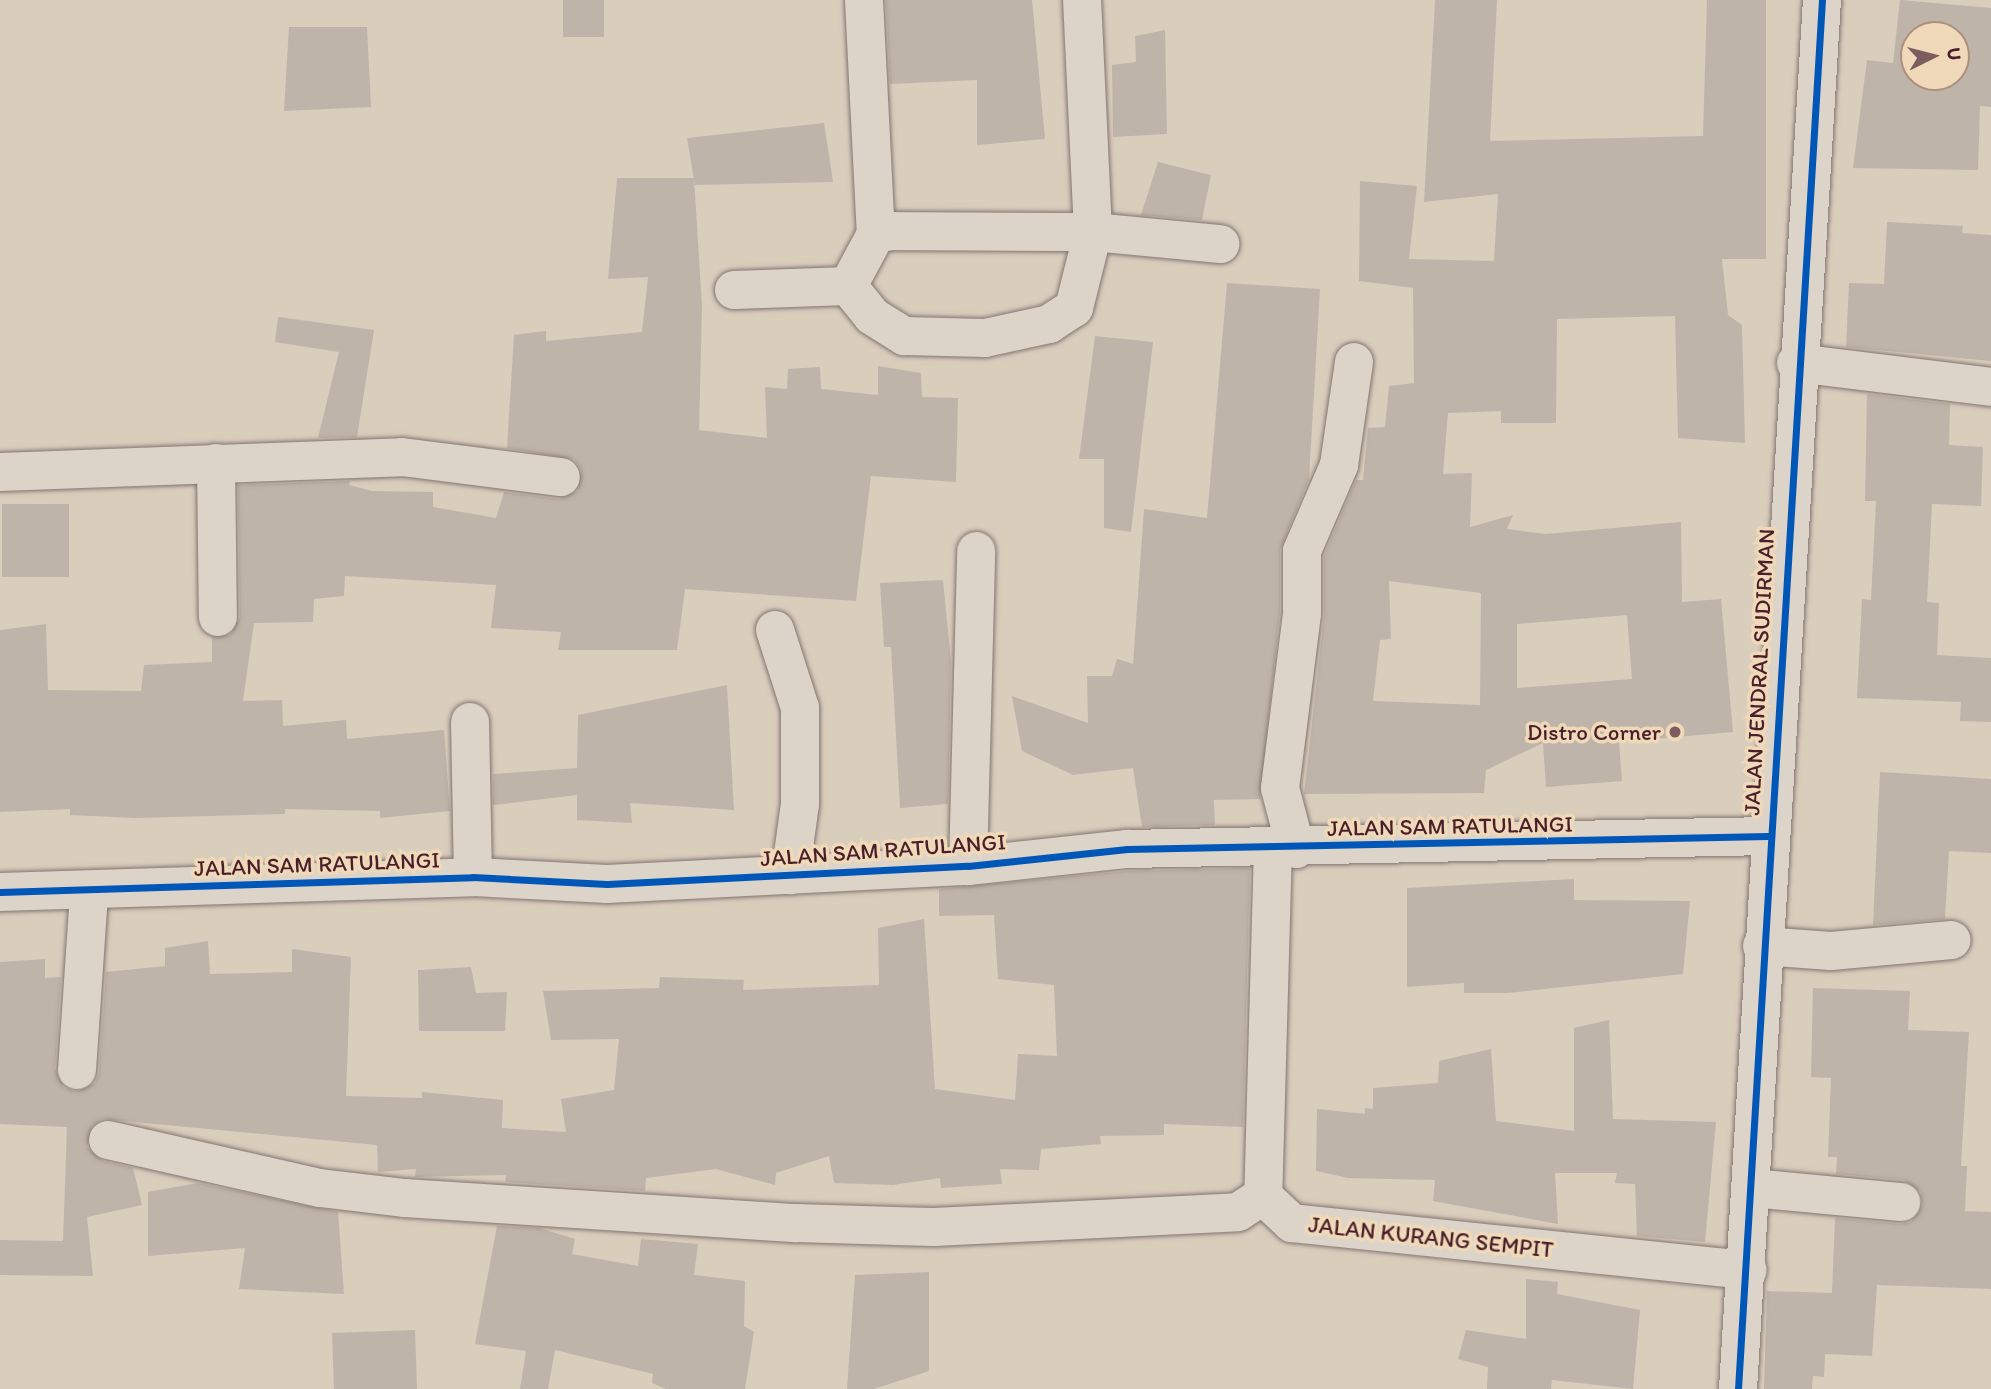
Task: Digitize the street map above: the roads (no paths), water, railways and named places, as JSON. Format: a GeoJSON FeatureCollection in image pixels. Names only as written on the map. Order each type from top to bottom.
{"type":"FeatureCollection","features":[{"type":"Feature","properties":{"kind":"street"},"geometry":{"type":"LineString","coordinates":[[848,286],[876,234],[864,0]]}},
{"type":"Feature","properties":{"kind":"street"},"geometry":{"type":"LineString","coordinates":[[848,286],[872,316],[904,336],[1006,336],[1049,324],[1074,308],[1093,232],[1082,0]]}},
{"type":"Feature","properties":{"kind":"street","name":"JALAN JENDRAL SUDIRMAN"},"geometry":{"type":"LineString","coordinates":[[1738,1389],[1748,1270],[1762,946],[1796,363],[1822,0]]}},
{"type":"Feature","properties":{"kind":"street"},"geometry":{"type":"LineString","coordinates":[[876,234],[924,228],[1093,232],[1220,244]]}},
{"type":"Feature","properties":{"kind":"street"},"geometry":{"type":"LineString","coordinates":[[734,290],[848,286]]}},
{"type":"Feature","properties":{"kind":"street"},"geometry":{"type":"LineString","coordinates":[[108,1140],[320,1188],[405,1198],[796,1223],[934,1227],[1238,1212],[1263,1196],[1285,847],[1280,788],[1302,613],[1302,551],[1339,465],[1354,362]]}},
{"type":"Feature","properties":{"kind":"street"},"geometry":{"type":"LineString","coordinates":[[1796,363],[1991,387]]}},
{"type":"Feature","properties":{"kind":"street"},"geometry":{"type":"LineString","coordinates":[[0,472],[402,457],[561,477]]}},
{"type":"Feature","properties":{"kind":"street"},"geometry":{"type":"LineString","coordinates":[[215,463],[218,617]]}},
{"type":"Feature","properties":{"kind":"street"},"geometry":{"type":"LineString","coordinates":[[968,866],[975,551]]}},
{"type":"Feature","properties":{"kind":"street"},"geometry":{"type":"LineString","coordinates":[[775,630],[800,708],[800,804],[790,875]]}},
{"type":"Feature","properties":{"kind":"street"},"geometry":{"type":"LineString","coordinates":[[470,722],[473,877]]}},
{"type":"Feature","properties":{"kind":"street","name":"JALAN SAM RATULANGI"},"geometry":{"type":"LineString","coordinates":[[0,892],[89,892],[473,877],[607,884],[968,866],[1127,849],[1768,836]]}},
{"type":"Feature","properties":{"kind":"street"},"geometry":{"type":"LineString","coordinates":[[77,1070],[89,892]]}},
{"type":"Feature","properties":{"kind":"street"},"geometry":{"type":"LineString","coordinates":[[1762,946],[1831,951],[1951,940]]}},
{"type":"Feature","properties":{"kind":"street"},"geometry":{"type":"LineString","coordinates":[[1752,1188],[1900,1202]]}},
{"type":"Feature","properties":{"kind":"street","name":"JALAN KURANG SEMPIT"},"geometry":{"type":"LineString","coordinates":[[1263,1196],[1292,1223],[1748,1270]]}},
{"type":"Feature","properties":{"kind":"place","name":"Distro Corner"},"geometry":{"type":"Point","coordinates":[1675,732]}}]}
